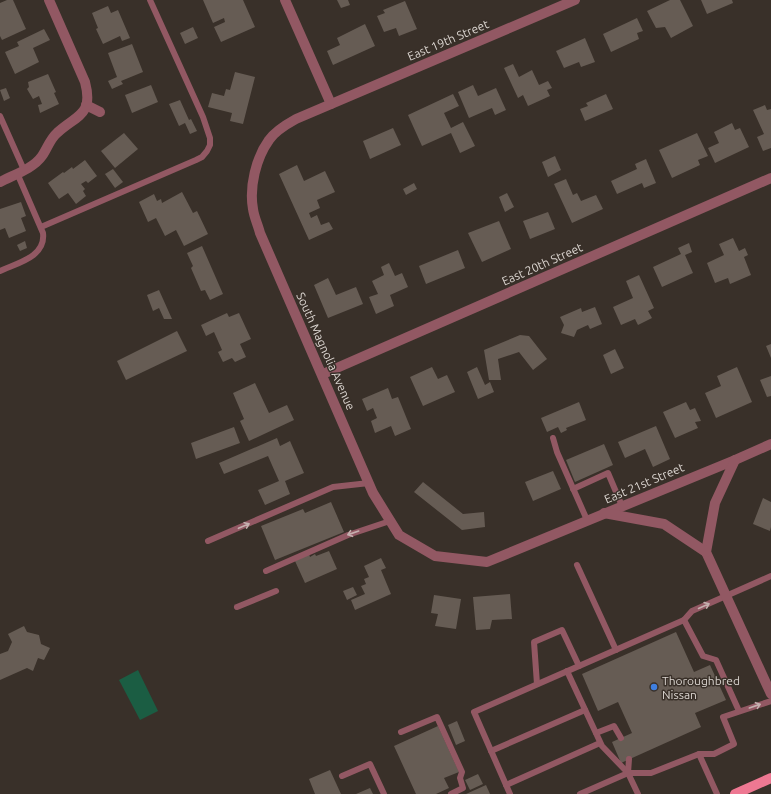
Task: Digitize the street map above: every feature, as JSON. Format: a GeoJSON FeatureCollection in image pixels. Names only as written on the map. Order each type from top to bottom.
{"type":"FeatureCollection","features":[{"type":"Feature","properties":{"kind":"main road"},"geometry":{"type":"LineString","coordinates":[[735,794],[771,778]]}},
{"type":"Feature","properties":{"kind":"street"},"geometry":{"type":"LineString","coordinates":[[0,182],[30,167],[41,158],[57,133],[76,119],[84,108],[88,94],[85,82],[49,0]]}},
{"type":"Feature","properties":{"kind":"street"},"geometry":{"type":"LineString","coordinates":[[285,0],[331,104]]}},
{"type":"Feature","properties":{"kind":"street","name":"East 19th Street"},"geometry":{"type":"LineString","coordinates":[[331,104],[575,0]]}},
{"type":"Feature","properties":{"kind":"street","name":"South Magnolia Avenue"},"geometry":{"type":"LineString","coordinates":[[331,104],[296,119],[284,126],[269,139],[258,159],[253,182],[253,208],[260,233],[373,493],[399,535],[435,556],[486,562],[604,513]]}},
{"type":"Feature","properties":{"kind":"street"},"geometry":{"type":"LineString","coordinates":[[84,108],[100,112]]}},
{"type":"Feature","properties":{"kind":"street","name":"East 20th Street"},"geometry":{"type":"LineString","coordinates":[[322,374],[771,178]]}},
{"type":"Feature","properties":{"kind":"street","name":"East 21st Street"},"geometry":{"type":"LineString","coordinates":[[604,513],[771,444]]}},
{"type":"Feature","properties":{"kind":"street"},"geometry":{"type":"LineString","coordinates":[[735,460],[715,503],[706,552],[771,694]]}},
{"type":"Feature","properties":{"kind":"street","name":"East 21st Street"},"geometry":{"type":"LineString","coordinates":[[604,513],[664,524],[706,552]]}},
{"type":"Feature","properties":{"kind":"lane"},"geometry":{"type":"LineString","coordinates":[[41,227],[196,160],[202,157],[210,145],[210,138],[203,117],[150,0]]}},
{"type":"Feature","properties":{"kind":"lane"},"geometry":{"type":"LineString","coordinates":[[0,116],[41,227],[44,239],[40,250],[36,254],[0,271]]}},
{"type":"Feature","properties":{"kind":"lane"},"geometry":{"type":"LineString","coordinates":[[553,438],[557,452],[587,520]]}},
{"type":"Feature","properties":{"kind":"lane"},"geometry":{"type":"LineString","coordinates":[[573,489],[608,473],[622,506]]}},
{"type":"Feature","properties":{"kind":"lane"},"geometry":{"type":"LineString","coordinates":[[208,541],[333,487],[369,483]]}},
{"type":"Feature","properties":{"kind":"lane"},"geometry":{"type":"LineString","coordinates":[[266,571],[348,535],[390,521]]}},
{"type":"Feature","properties":{"kind":"lane"},"geometry":{"type":"LineString","coordinates":[[577,565],[616,650]]}},
{"type":"Feature","properties":{"kind":"lane"},"geometry":{"type":"LineString","coordinates":[[510,794],[474,712],[684,620],[692,611],[771,576]]}},
{"type":"Feature","properties":{"kind":"lane"},"geometry":{"type":"LineString","coordinates":[[236,607],[276,591]]}},
{"type":"Feature","properties":{"kind":"lane"},"geometry":{"type":"LineString","coordinates":[[684,620],[703,656],[716,660],[739,711]]}},
{"type":"Feature","properties":{"kind":"lane"},"geometry":{"type":"LineString","coordinates":[[537,684],[534,642],[562,630],[579,666]]}},
{"type":"Feature","properties":{"kind":"lane"},"geometry":{"type":"LineString","coordinates":[[567,671],[600,743],[628,773],[638,794]]}},
{"type":"Feature","properties":{"kind":"lane"},"geometry":{"type":"LineString","coordinates":[[580,794],[628,773],[651,773],[699,754],[714,754],[734,744],[723,718],[771,700]]}},
{"type":"Feature","properties":{"kind":"lane"},"geometry":{"type":"LineString","coordinates":[[491,751],[585,710]]}},
{"type":"Feature","properties":{"kind":"lane"},"geometry":{"type":"LineString","coordinates":[[401,732],[437,717],[462,772],[460,778],[463,788],[451,794]]}},
{"type":"Feature","properties":{"kind":"lane"},"geometry":{"type":"LineString","coordinates":[[596,733],[614,726],[621,738]]}},
{"type":"Feature","properties":{"kind":"lane"},"geometry":{"type":"LineString","coordinates":[[506,785],[600,743]]}},
{"type":"Feature","properties":{"kind":"lane"},"geometry":{"type":"LineString","coordinates":[[699,754],[717,794]]}},
{"type":"Feature","properties":{"kind":"lane"},"geometry":{"type":"LineString","coordinates":[[628,773],[629,759]]}},
{"type":"Feature","properties":{"kind":"lane"},"geometry":{"type":"LineString","coordinates":[[342,776],[370,764],[384,794]]}},
{"type":"Feature","properties":{"kind":"green space"},"geometry":{"type":"Polygon","coordinates":[[[138,670],[158,711],[140,720],[119,680],[138,670]]]}},
{"type":"Feature","properties":{"kind":"building"},"geometry":{"type":"Polygon","coordinates":[[[7,0],[13,0],[26,29],[2,40],[0,36],[0,3],[7,0]]]}},
{"type":"Feature","properties":{"kind":"building"},"geometry":{"type":"Polygon","coordinates":[[[203,0],[243,0],[255,27],[221,42],[214,27],[225,22],[224,18],[213,23],[203,0]]]}},
{"type":"Feature","properties":{"kind":"building"},"geometry":{"type":"Polygon","coordinates":[[[337,0],[348,0],[350,5],[341,8],[337,0]]]}},
{"type":"Feature","properties":{"kind":"building"},"geometry":{"type":"Polygon","coordinates":[[[670,0],[680,0],[693,26],[671,38],[665,27],[656,28],[647,11],[670,0]]]}},
{"type":"Feature","properties":{"kind":"building"},"geometry":{"type":"Polygon","coordinates":[[[701,0],[732,0],[733,3],[707,14],[701,0]]]}},
{"type":"Feature","properties":{"kind":"building"},"geometry":{"type":"Polygon","coordinates":[[[405,1],[417,29],[399,36],[396,28],[384,32],[377,16],[385,13],[383,10],[405,1]]]}},
{"type":"Feature","properties":{"kind":"building"},"geometry":{"type":"Polygon","coordinates":[[[108,6],[111,13],[118,10],[130,38],[122,41],[120,36],[103,44],[96,29],[98,28],[92,13],[108,6]]]}},
{"type":"Feature","properties":{"kind":"building"},"geometry":{"type":"Polygon","coordinates":[[[637,18],[643,31],[637,33],[639,39],[611,52],[603,34],[637,18]]]}},
{"type":"Feature","properties":{"kind":"building"},"geometry":{"type":"Polygon","coordinates":[[[365,24],[375,46],[333,65],[327,51],[340,45],[337,38],[365,24]]]}},
{"type":"Feature","properties":{"kind":"building"},"geometry":{"type":"Polygon","coordinates":[[[193,27],[198,38],[185,44],[180,33],[193,27]]]}},
{"type":"Feature","properties":{"kind":"building"},"geometry":{"type":"Polygon","coordinates":[[[44,29],[50,40],[33,48],[39,62],[15,74],[5,52],[19,46],[17,42],[44,29]]]}},
{"type":"Feature","properties":{"kind":"building"},"geometry":{"type":"Polygon","coordinates":[[[585,38],[595,62],[581,67],[579,62],[564,68],[556,51],[585,38]]]}},
{"type":"Feature","properties":{"kind":"building"},"geometry":{"type":"Polygon","coordinates":[[[132,44],[143,72],[121,81],[123,84],[112,89],[108,81],[117,77],[108,53],[132,44]]]}},
{"type":"Feature","properties":{"kind":"building"},"geometry":{"type":"Polygon","coordinates":[[[513,64],[519,77],[532,70],[539,85],[548,81],[552,88],[547,90],[550,96],[528,106],[523,95],[518,98],[504,68],[513,64]]]}},
{"type":"Feature","properties":{"kind":"building"},"geometry":{"type":"Polygon","coordinates":[[[235,72],[255,77],[243,124],[230,121],[232,113],[208,107],[212,93],[224,96],[226,89],[230,90],[235,72]]]}},
{"type":"Feature","properties":{"kind":"building"},"geometry":{"type":"Polygon","coordinates":[[[48,74],[56,92],[54,93],[59,104],[40,113],[38,105],[42,104],[39,96],[33,99],[27,89],[29,87],[28,82],[48,74]]]}},
{"type":"Feature","properties":{"kind":"building"},"geometry":{"type":"Polygon","coordinates":[[[151,85],[158,102],[132,113],[125,95],[151,85]]]}},
{"type":"Feature","properties":{"kind":"building"},"geometry":{"type":"Polygon","coordinates":[[[473,85],[478,96],[496,88],[506,110],[495,115],[492,108],[469,118],[458,92],[473,85]]]}},
{"type":"Feature","properties":{"kind":"building"},"geometry":{"type":"Polygon","coordinates":[[[6,88],[10,98],[4,101],[0,90],[6,88]]]}},
{"type":"Feature","properties":{"kind":"building"},"geometry":{"type":"Polygon","coordinates":[[[453,94],[459,106],[444,113],[451,128],[463,122],[475,146],[460,153],[451,133],[422,146],[408,115],[453,94]]]}},
{"type":"Feature","properties":{"kind":"building"},"geometry":{"type":"Polygon","coordinates":[[[606,94],[613,109],[585,121],[580,109],[588,106],[586,103],[606,94]]]}},
{"type":"Feature","properties":{"kind":"building"},"geometry":{"type":"Polygon","coordinates":[[[180,100],[189,120],[191,119],[197,131],[190,134],[185,123],[179,126],[169,104],[180,100]]]}},
{"type":"Feature","properties":{"kind":"building"},"geometry":{"type":"Polygon","coordinates":[[[765,105],[767,110],[771,109],[771,148],[763,151],[757,137],[764,134],[753,110],[765,105]]]}},
{"type":"Feature","properties":{"kind":"building"},"geometry":{"type":"Polygon","coordinates":[[[732,123],[735,130],[740,128],[749,147],[715,163],[708,148],[719,143],[714,132],[732,123]]]}},
{"type":"Feature","properties":{"kind":"building"},"geometry":{"type":"Polygon","coordinates":[[[393,128],[401,145],[370,159],[363,141],[393,128]]]}},
{"type":"Feature","properties":{"kind":"building"},"geometry":{"type":"Polygon","coordinates":[[[124,133],[138,149],[115,168],[101,151],[124,133]]]}},
{"type":"Feature","properties":{"kind":"building"},"geometry":{"type":"Polygon","coordinates":[[[697,133],[708,156],[698,160],[700,165],[672,178],[659,150],[697,133]]]}},
{"type":"Feature","properties":{"kind":"building"},"geometry":{"type":"Polygon","coordinates":[[[555,156],[561,170],[548,177],[542,162],[555,156]]]}},
{"type":"Feature","properties":{"kind":"building"},"geometry":{"type":"Polygon","coordinates":[[[646,159],[656,183],[644,188],[642,183],[617,194],[611,181],[637,169],[635,164],[646,159]]]}},
{"type":"Feature","properties":{"kind":"building"},"geometry":{"type":"Polygon","coordinates":[[[85,160],[97,176],[88,183],[86,181],[81,184],[85,189],[83,191],[86,196],[76,204],[68,193],[59,199],[48,183],[63,172],[64,173],[72,167],[73,169],[85,160]]]}},
{"type":"Feature","properties":{"kind":"building"},"geometry":{"type":"Polygon","coordinates":[[[297,165],[304,181],[325,171],[335,192],[317,200],[320,208],[309,213],[311,218],[317,215],[321,225],[329,222],[333,229],[309,240],[279,174],[297,165]]]}},
{"type":"Feature","properties":{"kind":"building"},"geometry":{"type":"Polygon","coordinates":[[[113,169],[123,182],[115,188],[105,174],[113,169]]]}},
{"type":"Feature","properties":{"kind":"building"},"geometry":{"type":"Polygon","coordinates":[[[566,179],[573,195],[577,193],[581,201],[596,195],[603,209],[572,223],[554,184],[566,179]]]}},
{"type":"Feature","properties":{"kind":"building"},"geometry":{"type":"Polygon","coordinates":[[[414,183],[417,189],[406,195],[403,189],[414,183]]]}},
{"type":"Feature","properties":{"kind":"building"},"geometry":{"type":"Polygon","coordinates":[[[182,192],[193,213],[197,211],[208,234],[184,246],[176,230],[165,236],[156,218],[148,222],[139,202],[154,194],[157,201],[161,199],[162,203],[182,192]]]}},
{"type":"Feature","properties":{"kind":"building"},"geometry":{"type":"Polygon","coordinates":[[[507,193],[514,207],[505,212],[499,197],[507,193]]]}},
{"type":"Feature","properties":{"kind":"building"},"geometry":{"type":"Polygon","coordinates":[[[21,202],[26,216],[21,218],[26,231],[9,238],[5,228],[0,230],[0,209],[21,202]]]}},
{"type":"Feature","properties":{"kind":"building"},"geometry":{"type":"Polygon","coordinates":[[[548,212],[555,229],[530,239],[523,221],[548,212]]]}},
{"type":"Feature","properties":{"kind":"building"},"geometry":{"type":"Polygon","coordinates":[[[499,221],[511,249],[482,262],[468,233],[499,221]]]}},
{"type":"Feature","properties":{"kind":"building"},"geometry":{"type":"Polygon","coordinates":[[[733,238],[739,251],[745,248],[748,255],[744,257],[751,275],[730,284],[728,278],[715,283],[707,263],[724,255],[719,244],[733,238]]]}},
{"type":"Feature","properties":{"kind":"building"},"geometry":{"type":"Polygon","coordinates":[[[25,241],[27,248],[20,251],[17,245],[25,241]]]}},
{"type":"Feature","properties":{"kind":"building"},"geometry":{"type":"Polygon","coordinates":[[[689,243],[692,252],[685,255],[693,273],[662,287],[653,267],[681,254],[678,248],[689,243]]]}},
{"type":"Feature","properties":{"kind":"building"},"geometry":{"type":"Polygon","coordinates":[[[202,246],[223,294],[210,300],[205,290],[201,291],[191,268],[193,266],[187,253],[202,246]]]}},
{"type":"Feature","properties":{"kind":"building"},"geometry":{"type":"Polygon","coordinates":[[[458,250],[465,268],[426,284],[419,266],[458,250]]]}},
{"type":"Feature","properties":{"kind":"building"},"geometry":{"type":"Polygon","coordinates":[[[389,263],[395,276],[402,273],[408,287],[390,295],[394,306],[376,314],[369,297],[378,294],[372,281],[384,275],[381,267],[389,263]]]}},
{"type":"Feature","properties":{"kind":"building"},"geometry":{"type":"Polygon","coordinates":[[[639,275],[654,308],[648,311],[652,318],[638,325],[635,319],[621,325],[613,307],[633,298],[626,281],[639,275]]]}},
{"type":"Feature","properties":{"kind":"building"},"geometry":{"type":"Polygon","coordinates":[[[328,278],[336,295],[356,287],[363,304],[328,318],[314,285],[328,278]]]}},
{"type":"Feature","properties":{"kind":"building"},"geometry":{"type":"Polygon","coordinates":[[[159,290],[172,319],[164,319],[159,308],[153,311],[147,295],[159,290]]]}},
{"type":"Feature","properties":{"kind":"building"},"geometry":{"type":"Polygon","coordinates":[[[595,307],[602,324],[590,329],[588,325],[577,330],[574,337],[561,333],[564,325],[560,317],[581,308],[582,312],[595,307]]]}},
{"type":"Feature","properties":{"kind":"building"},"geometry":{"type":"Polygon","coordinates":[[[227,313],[229,317],[239,313],[251,339],[240,344],[246,357],[235,362],[232,358],[223,362],[218,352],[222,350],[214,332],[206,336],[201,325],[227,313]]]}},
{"type":"Feature","properties":{"kind":"building"},"geometry":{"type":"Polygon","coordinates":[[[177,331],[187,351],[126,380],[117,361],[177,331]]]}},
{"type":"Feature","properties":{"kind":"building"},"geometry":{"type":"Polygon","coordinates":[[[520,335],[529,336],[547,359],[533,370],[519,352],[498,359],[501,380],[489,380],[484,350],[520,335]]]}},
{"type":"Feature","properties":{"kind":"building"},"geometry":{"type":"Polygon","coordinates":[[[771,344],[771,358],[766,346],[771,344]]]}},
{"type":"Feature","properties":{"kind":"building"},"geometry":{"type":"Polygon","coordinates":[[[615,349],[624,368],[611,374],[603,355],[615,349]]]}},
{"type":"Feature","properties":{"kind":"building"},"geometry":{"type":"Polygon","coordinates":[[[432,367],[438,379],[447,375],[455,392],[423,406],[410,377],[432,367]]]}},
{"type":"Feature","properties":{"kind":"building"},"geometry":{"type":"Polygon","coordinates":[[[477,367],[485,385],[490,382],[494,392],[478,399],[467,372],[477,367]]]}},
{"type":"Feature","properties":{"kind":"building"},"geometry":{"type":"Polygon","coordinates":[[[737,367],[752,402],[716,418],[705,393],[721,386],[717,376],[737,367]]]}},
{"type":"Feature","properties":{"kind":"building"},"geometry":{"type":"Polygon","coordinates":[[[771,376],[771,396],[767,397],[760,380],[771,376]]]}},
{"type":"Feature","properties":{"kind":"building"},"geometry":{"type":"Polygon","coordinates":[[[255,383],[269,413],[287,405],[294,420],[249,441],[240,421],[244,419],[233,393],[255,383]]]}},
{"type":"Feature","properties":{"kind":"building"},"geometry":{"type":"Polygon","coordinates":[[[388,388],[392,399],[398,397],[411,429],[395,436],[391,426],[375,433],[371,421],[377,418],[373,408],[367,411],[362,399],[388,388]]]}},
{"type":"Feature","properties":{"kind":"building"},"geometry":{"type":"Polygon","coordinates":[[[579,402],[586,420],[566,428],[567,430],[561,433],[558,427],[547,432],[541,418],[579,402]]]}},
{"type":"Feature","properties":{"kind":"building"},"geometry":{"type":"Polygon","coordinates":[[[686,402],[690,410],[695,408],[701,421],[695,422],[698,428],[675,438],[663,412],[686,402]]]}},
{"type":"Feature","properties":{"kind":"building"},"geometry":{"type":"Polygon","coordinates":[[[656,426],[670,459],[653,467],[645,449],[625,458],[618,442],[656,426]]]}},
{"type":"Feature","properties":{"kind":"building"},"geometry":{"type":"Polygon","coordinates":[[[234,427],[240,443],[196,459],[191,443],[234,427]]]}},
{"type":"Feature","properties":{"kind":"building"},"geometry":{"type":"Polygon","coordinates":[[[277,438],[280,446],[290,441],[304,473],[285,481],[290,494],[265,505],[258,490],[279,481],[268,456],[224,474],[219,463],[277,438]]]}},
{"type":"Feature","properties":{"kind":"building"},"geometry":{"type":"Polygon","coordinates":[[[604,444],[613,465],[575,482],[566,460],[604,444]]]}},
{"type":"Feature","properties":{"kind":"building"},"geometry":{"type":"Polygon","coordinates":[[[553,471],[561,489],[533,501],[525,482],[553,471]]]}},
{"type":"Feature","properties":{"kind":"building"},"geometry":{"type":"Polygon","coordinates":[[[423,482],[463,514],[484,512],[485,527],[462,530],[414,492],[423,482]]]}},
{"type":"Feature","properties":{"kind":"building"},"geometry":{"type":"Polygon","coordinates":[[[763,498],[771,502],[770,531],[753,524],[763,498]]]}},
{"type":"Feature","properties":{"kind":"building"},"geometry":{"type":"Polygon","coordinates":[[[331,502],[344,532],[275,560],[261,526],[303,509],[305,513],[331,502]]]}},
{"type":"Feature","properties":{"kind":"building"},"geometry":{"type":"Polygon","coordinates":[[[329,551],[337,569],[305,583],[295,561],[309,554],[310,557],[315,554],[316,556],[329,551]]]}},
{"type":"Feature","properties":{"kind":"building"},"geometry":{"type":"Polygon","coordinates":[[[381,558],[386,568],[381,570],[391,594],[355,610],[351,600],[365,594],[361,586],[366,584],[364,579],[369,577],[364,566],[381,558]]]}},
{"type":"Feature","properties":{"kind":"building"},"geometry":{"type":"Polygon","coordinates":[[[353,587],[357,595],[347,600],[343,591],[353,587]]]}},
{"type":"Feature","properties":{"kind":"building"},"geometry":{"type":"Polygon","coordinates":[[[510,594],[512,619],[492,620],[490,629],[476,630],[473,597],[510,594]]]}},
{"type":"Feature","properties":{"kind":"building"},"geometry":{"type":"Polygon","coordinates":[[[434,595],[461,599],[456,629],[435,626],[438,614],[431,613],[434,595]]]}},
{"type":"Feature","properties":{"kind":"building"},"geometry":{"type":"Polygon","coordinates":[[[24,626],[27,632],[39,635],[41,644],[50,648],[44,660],[38,658],[33,671],[27,668],[0,680],[0,654],[8,651],[12,642],[8,634],[24,626]]]}},
{"type":"Feature","properties":{"kind":"building","name":"Thoroughbred Nissan"},"geometry":{"type":"Polygon","coordinates":[[[676,632],[694,672],[710,665],[726,700],[695,713],[701,727],[621,763],[612,742],[632,733],[618,702],[598,711],[582,674],[676,632]]]}},
{"type":"Feature","properties":{"kind":"building"},"geometry":{"type":"Polygon","coordinates":[[[457,721],[465,741],[456,745],[448,725],[457,721]]]}},
{"type":"Feature","properties":{"kind":"building"},"geometry":{"type":"Polygon","coordinates":[[[438,726],[459,772],[444,778],[449,788],[436,794],[416,794],[394,746],[438,726]]]}},
{"type":"Feature","properties":{"kind":"building"},"geometry":{"type":"Polygon","coordinates":[[[330,770],[341,794],[315,794],[309,779],[330,770]]]}},
{"type":"Feature","properties":{"kind":"building"},"geometry":{"type":"Polygon","coordinates":[[[478,774],[483,784],[470,790],[465,780],[478,774]]]}},
{"type":"Feature","properties":{"kind":"building"},"geometry":{"type":"Polygon","coordinates":[[[486,785],[490,794],[466,794],[486,785]]]}},
{"type":"Feature","properties":{"kind":"building"},"geometry":{"type":"Polygon","coordinates":[[[370,788],[373,794],[356,794],[370,788]]]}},
{"type":"Feature","properties":{"kind":"place","name":"Thoroughbred Nissan"},"geometry":{"type":"Point","coordinates":[654,687]}}]}
